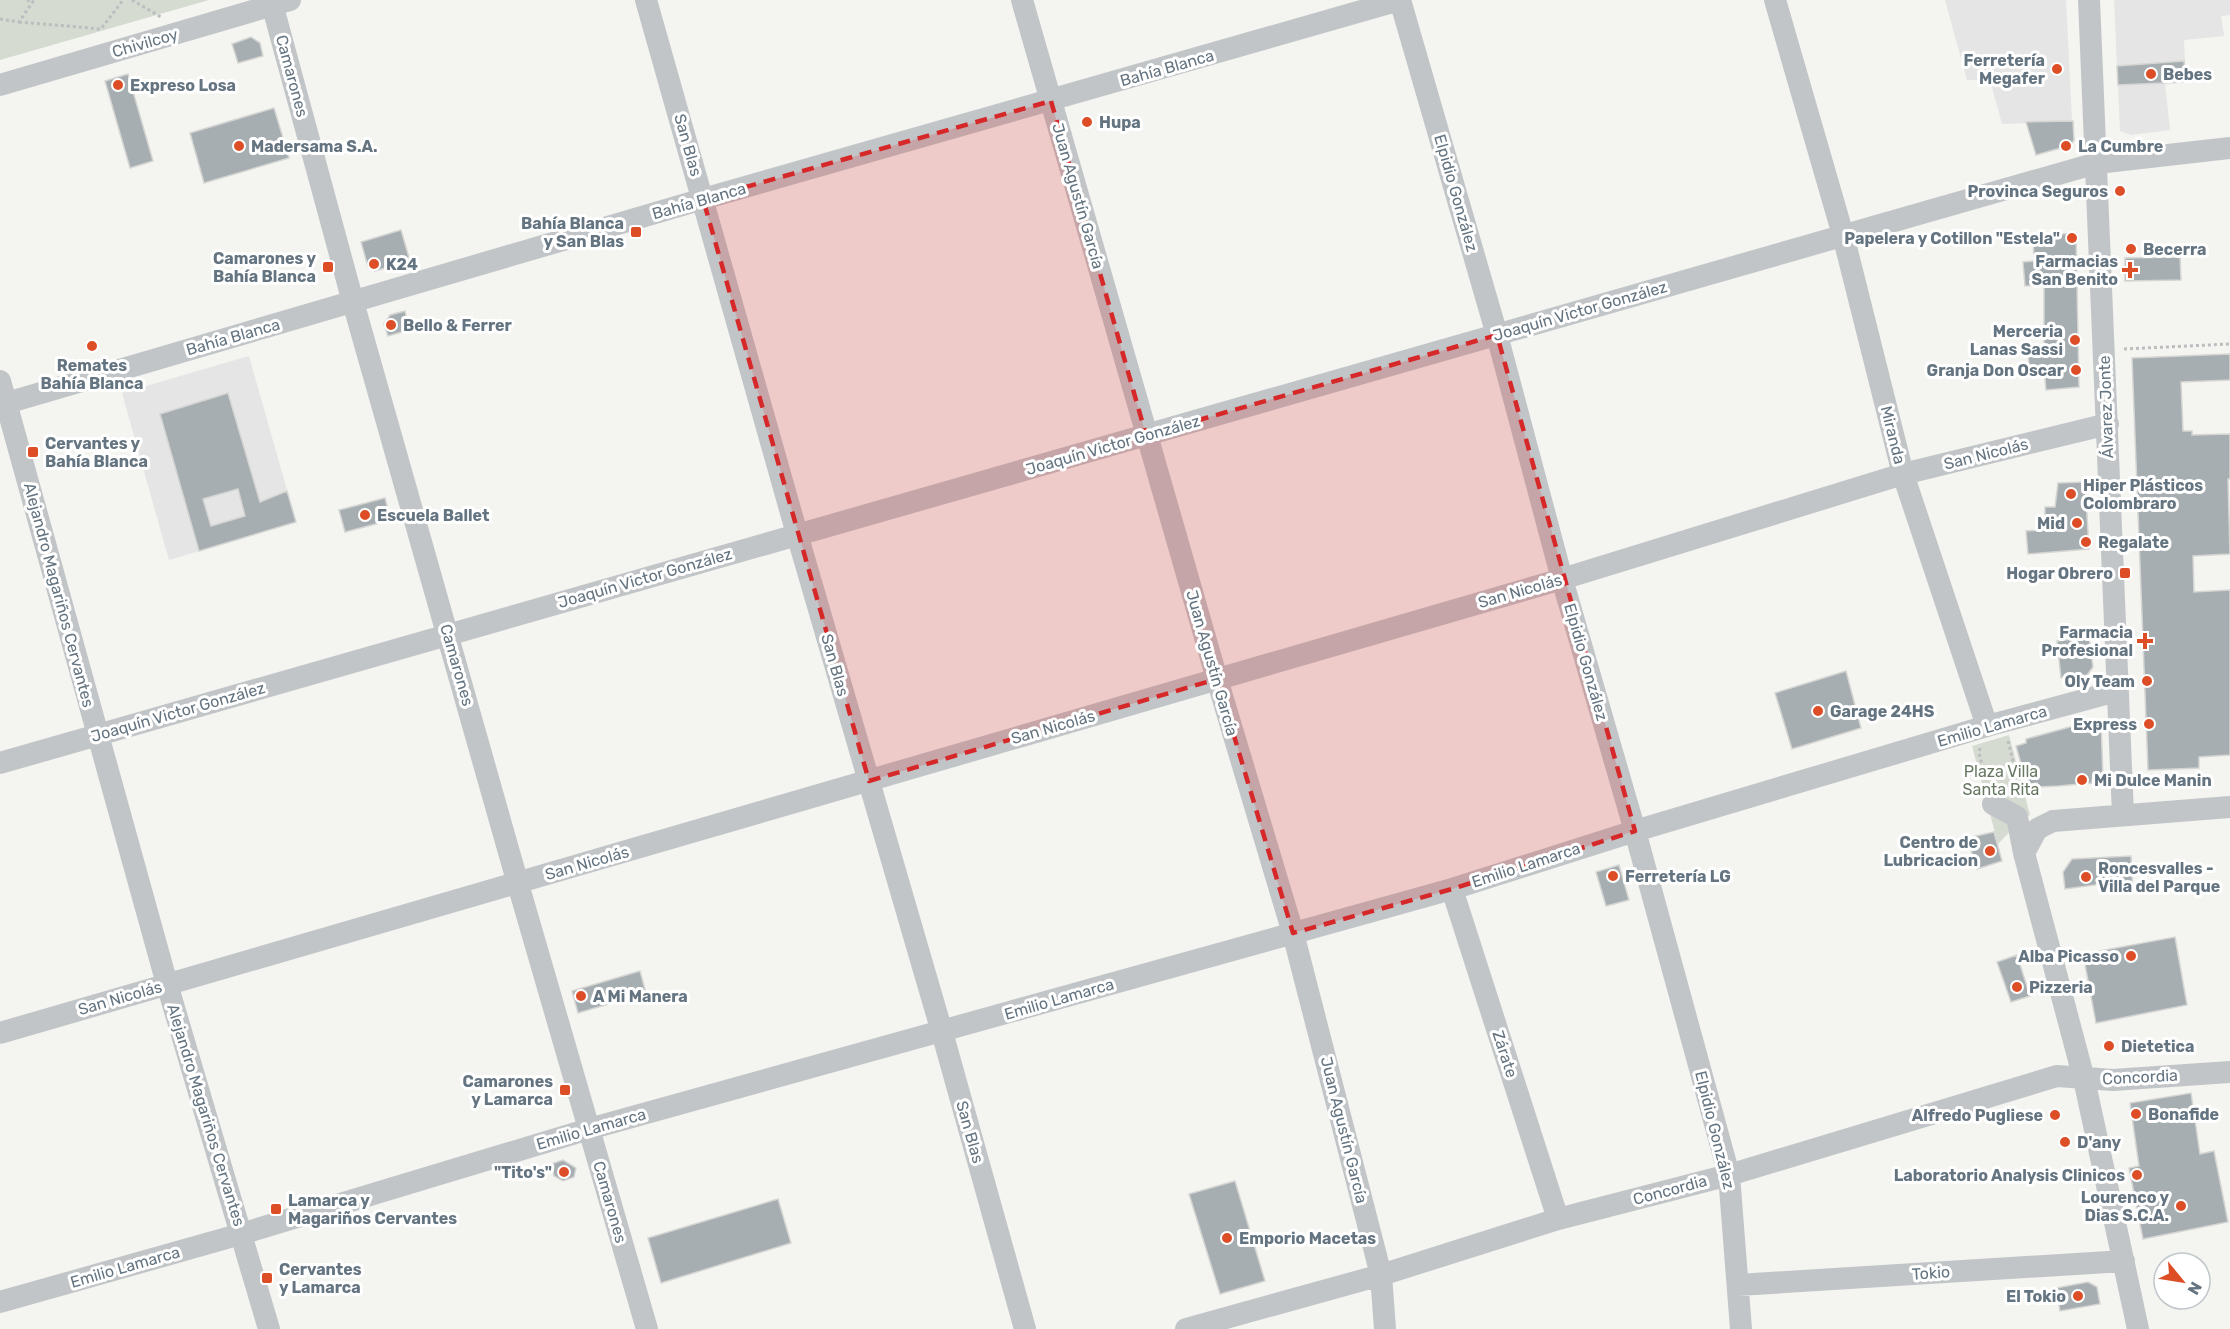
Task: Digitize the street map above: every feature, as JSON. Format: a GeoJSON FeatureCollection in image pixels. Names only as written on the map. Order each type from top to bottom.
{"type":"FeatureCollection","features":[{"type":"Feature","properties":{"kind":"street","name":"San Blas"},"geometry":{"type":"LineString","coordinates":[[646,0],[1025,1329]]}},
{"type":"Feature","properties":{"kind":"street","name":"Juan Agustín García"},"geometry":{"type":"LineString","coordinates":[[1022,0],[1146,435],[1293,933],[1381,1275],[1385,1329]]}},
{"type":"Feature","properties":{"kind":"street","name":"Bahía Blanca"},"geometry":{"type":"LineString","coordinates":[[3,404],[1400,0]]}},
{"type":"Feature","properties":{"kind":"street","name":"Elpidio González"},"geometry":{"type":"LineString","coordinates":[[1400,0],[1497,335],[1562,579],[1635,831],[1729,1174],[1741,1329]]}},
{"type":"Feature","properties":{"kind":"street","name":"Miranda"},"geometry":{"type":"LineString","coordinates":[[1775,0],[1843,235],[1903,474],[1997,724]]}},
{"type":"Feature","properties":{"kind":"street","name":"Álvarez Jonte"},"geometry":{"type":"LineString","coordinates":[[2089,0],[2123,815]]}},
{"type":"Feature","properties":{"kind":"street","name":"Chivilcoy"},"geometry":{"type":"LineString","coordinates":[[0,85],[278,2]]}},
{"type":"Feature","properties":{"kind":"street","name":"Camarones"},"geometry":{"type":"LineString","coordinates":[[278,2],[353,302],[518,884],[648,1329]]}},
{"type":"Feature","properties":{"kind":"street","name":"Joaquín Victor González"},"geometry":{"type":"LineString","coordinates":[[0,763],[2097,163],[2230,148]]}},
{"type":"Feature","properties":{"kind":"street","name":"Alejandro Magariños Cervantes"},"geometry":{"type":"LineString","coordinates":[[0,381],[3,404],[167,984],[269,1329]]}},
{"type":"Feature","properties":{"kind":"street","name":"San Nicolás"},"geometry":{"type":"LineString","coordinates":[[0,1033],[1562,579],[1903,474],[2108,424]]}},
{"type":"Feature","properties":{"kind":"street","name":"Emilio Lamarca"},"geometry":{"type":"LineString","coordinates":[[0,1302],[241,1234],[589,1129],[1452,889],[1635,831],[2117,691]]}},
{"type":"Feature","properties":{"kind":"street"},"geometry":{"type":"LineString","coordinates":[[1993,804],[2017,817],[2024,853],[2084,1079],[2138,1329]]}},
{"type":"Feature","properties":{"kind":"street"},"geometry":{"type":"LineString","coordinates":[[2024,853],[2037,829],[2048,823],[2230,807]]}},
{"type":"Feature","properties":{"kind":"street","name":"Zárate"},"geometry":{"type":"LineString","coordinates":[[1452,889],[1558,1219]]}},
{"type":"Feature","properties":{"kind":"street","name":"Concordia"},"geometry":{"type":"LineString","coordinates":[[1186,1329],[1381,1275],[1558,1219],[1729,1174],[2057,1076],[2113,1080],[2230,1072]]}},
{"type":"Feature","properties":{"kind":"street","name":"Tokio"},"geometry":{"type":"LineString","coordinates":[[1738,1285],[2124,1261]]}},
{"type":"Feature","properties":{"kind":"path"},"geometry":{"type":"LineString","coordinates":[[19,22],[33,1],[27,0]]}},
{"type":"Feature","properties":{"kind":"path"},"geometry":{"type":"LineString","coordinates":[[0,19],[101,29],[123,0]]}},
{"type":"Feature","properties":{"kind":"path"},"geometry":{"type":"LineString","coordinates":[[2104,350],[2230,344]]}},
{"type":"Feature","properties":{"kind":"path"},"geometry":{"type":"LineString","coordinates":[[1993,804],[1979,753],[1997,724]]}},
{"type":"Feature","properties":{"kind":"path"},"geometry":{"type":"LineString","coordinates":[[1997,724],[2008,746],[2023,801],[2017,817]]}},
{"type":"Feature","properties":{"kind":"highlighted area"},"geometry":{"type":"Polygon","coordinates":[[[1051,101],[1146,435],[1497,335],[1635,831],[1452,889],[1293,933],[1217,679],[869,781],[703,199],[1051,101]]]}},
{"type":"Feature","properties":{"kind":"shaded area"},"geometry":{"type":"Polygon","coordinates":[[[1945,0],[2066,0],[2073,141],[2070,147],[2036,155],[2026,123],[2002,124],[1990,80],[1967,80],[1945,0]]]}},
{"type":"Feature","properties":{"kind":"shaded area"},"geometry":{"type":"Polygon","coordinates":[[[2114,0],[2230,0],[2230,15],[2221,16],[2224,36],[2184,40],[2186,82],[2165,83],[2170,130],[2131,135],[2120,131],[2114,0]]]}},
{"type":"Feature","properties":{"kind":"shaded area"},"geometry":{"type":"Polygon","coordinates":[[[249,356],[296,522],[169,560],[122,393],[249,356]]]}},
{"type":"Feature","properties":{"kind":"green space"},"geometry":{"type":"Polygon","coordinates":[[[0,0],[209,0],[0,60],[0,0]]]}},
{"type":"Feature","properties":{"kind":"green space","name":"Plaza Villa Santa Rita"},"geometry":{"type":"Polygon","coordinates":[[[2009,735],[2030,815],[2022,819],[1998,844],[1972,746],[2009,735]]]}},
{"type":"Feature","properties":{"kind":"building"},"geometry":{"type":"Polygon","coordinates":[[[251,37],[260,43],[263,56],[238,63],[232,44],[251,37]]]}},
{"type":"Feature","properties":{"kind":"building","name":"Bebes"},"geometry":{"type":"Polygon","coordinates":[[[2184,61],[2186,82],[2118,85],[2117,66],[2184,61]]]}},
{"type":"Feature","properties":{"kind":"building"},"geometry":{"type":"Polygon","coordinates":[[[128,74],[153,161],[130,168],[105,81],[128,74]]]}},
{"type":"Feature","properties":{"kind":"building","name":"Madersama S.A."},"geometry":{"type":"Polygon","coordinates":[[[274,108],[289,158],[204,183],[190,133],[274,108]]]}},
{"type":"Feature","properties":{"kind":"building"},"geometry":{"type":"Polygon","coordinates":[[[2073,121],[2074,140],[2071,145],[2036,155],[2026,122],[2073,121]]]}},
{"type":"Feature","properties":{"kind":"building"},"geometry":{"type":"Polygon","coordinates":[[[401,230],[410,261],[375,271],[368,267],[361,242],[401,230]]]}},
{"type":"Feature","properties":{"kind":"building"},"geometry":{"type":"Polygon","coordinates":[[[2076,233],[2079,387],[2046,390],[2044,368],[2029,369],[2028,346],[2044,345],[2044,285],[2025,286],[2023,262],[2034,261],[2033,236],[2076,233]]]}},
{"type":"Feature","properties":{"kind":"building"},"geometry":{"type":"Polygon","coordinates":[[[2180,257],[2181,280],[2125,281],[2125,258],[2180,257]]]}},
{"type":"Feature","properties":{"kind":"building"},"geometry":{"type":"Polygon","coordinates":[[[405,311],[409,330],[388,336],[384,324],[390,315],[405,311]]]}},
{"type":"Feature","properties":{"kind":"building"},"geometry":{"type":"Polygon","coordinates":[[[2230,354],[2230,380],[2181,382],[2183,431],[2192,431],[2192,435],[2230,434],[2230,479],[2228,479],[2230,554],[2193,556],[2194,592],[2230,590],[2230,755],[2199,757],[2199,768],[2148,770],[2132,358],[2230,354]]]}},
{"type":"Feature","properties":{"kind":"building"},"geometry":{"type":"Polygon","coordinates":[[[228,393],[260,502],[287,491],[296,522],[199,551],[160,414],[228,393]],[[238,489],[203,499],[211,526],[245,516],[238,489]]]}},
{"type":"Feature","properties":{"kind":"building"},"geometry":{"type":"Polygon","coordinates":[[[2085,482],[2089,549],[2028,554],[2026,531],[2045,530],[2045,507],[2055,507],[2058,483],[2085,482]]]}},
{"type":"Feature","properties":{"kind":"building","name":"Escuela Ballet"},"geometry":{"type":"Polygon","coordinates":[[[385,498],[391,520],[345,532],[339,510],[385,498]]]}},
{"type":"Feature","properties":{"kind":"building"},"geometry":{"type":"Polygon","coordinates":[[[2089,637],[2093,667],[2087,675],[2061,678],[2057,641],[2089,637]]]}},
{"type":"Feature","properties":{"kind":"building","name":"Garage 24HS"},"geometry":{"type":"Polygon","coordinates":[[[1846,671],[1861,728],[1792,749],[1775,693],[1846,671]]]}},
{"type":"Feature","properties":{"kind":"building"},"geometry":{"type":"Polygon","coordinates":[[[2101,721],[2103,779],[2092,780],[2092,783],[2058,786],[2038,787],[2037,783],[2027,785],[2016,746],[2026,743],[2026,739],[2088,722],[2088,725],[2101,721]]]}},
{"type":"Feature","properties":{"kind":"building"},"geometry":{"type":"Polygon","coordinates":[[[1994,832],[2002,861],[1977,869],[1967,838],[1994,832]]]}},
{"type":"Feature","properties":{"kind":"building"},"geometry":{"type":"Polygon","coordinates":[[[2131,856],[2133,893],[2110,894],[2109,883],[2065,889],[2063,872],[2072,859],[2131,856]]]}},
{"type":"Feature","properties":{"kind":"building"},"geometry":{"type":"Polygon","coordinates":[[[1619,865],[1629,900],[1606,906],[1596,872],[1619,865]]]}},
{"type":"Feature","properties":{"kind":"building"},"geometry":{"type":"Polygon","coordinates":[[[2175,937],[2187,1005],[2096,1023],[2083,954],[2175,937]]]}},
{"type":"Feature","properties":{"kind":"building"},"geometry":{"type":"Polygon","coordinates":[[[2017,955],[2030,996],[2011,1002],[1997,962],[2017,955]]]}},
{"type":"Feature","properties":{"kind":"building"},"geometry":{"type":"Polygon","coordinates":[[[640,971],[646,993],[578,1013],[572,991],[640,971]]]}},
{"type":"Feature","properties":{"kind":"building"},"geometry":{"type":"Polygon","coordinates":[[[2191,1093],[2200,1154],[2214,1151],[2228,1222],[2143,1239],[2129,1168],[2139,1166],[2130,1103],[2191,1093]]]}},
{"type":"Feature","properties":{"kind":"building","name":"\"Tito's\""},"geometry":{"type":"Polygon","coordinates":[[[563,1160],[576,1168],[574,1177],[563,1181],[554,1176],[551,1164],[563,1160]]]}},
{"type":"Feature","properties":{"kind":"building","name":"Emporio Macetas"},"geometry":{"type":"Polygon","coordinates":[[[1235,1181],[1265,1281],[1220,1294],[1189,1194],[1235,1181]]]}},
{"type":"Feature","properties":{"kind":"building"},"geometry":{"type":"Polygon","coordinates":[[[778,1199],[791,1243],[661,1283],[648,1238],[778,1199]]]}},
{"type":"Feature","properties":{"kind":"building","name":"El Tokio"},"geometry":{"type":"Polygon","coordinates":[[[2088,1282],[2097,1287],[2100,1304],[2060,1311],[2056,1288],[2088,1282]]]}},
{"type":"Feature","properties":{"kind":"place","name":"Ferretería Megafer"},"geometry":{"type":"Point","coordinates":[2057,69]}},
{"type":"Feature","properties":{"kind":"place","name":"Bebes"},"geometry":{"type":"Point","coordinates":[2151,74]}},
{"type":"Feature","properties":{"kind":"place","name":"Expreso Losa"},"geometry":{"type":"Point","coordinates":[118,85]}},
{"type":"Feature","properties":{"kind":"place","name":"Hupa"},"geometry":{"type":"Point","coordinates":[1087,122]}},
{"type":"Feature","properties":{"kind":"place","name":"Madersama S.A."},"geometry":{"type":"Point","coordinates":[239,146]}},
{"type":"Feature","properties":{"kind":"place","name":"La Cumbre"},"geometry":{"type":"Point","coordinates":[2066,146]}},
{"type":"Feature","properties":{"kind":"place","name":"Provinca Seguros"},"geometry":{"type":"Point","coordinates":[2120,191]}},
{"type":"Feature","properties":{"kind":"place","name":"Bahía Blanca y San Blas"},"geometry":{"type":"Point","coordinates":[636,232]}},
{"type":"Feature","properties":{"kind":"place","name":"Papelera y Cotillon \"Estela\""},"geometry":{"type":"Point","coordinates":[2072,238]}},
{"type":"Feature","properties":{"kind":"place","name":"Becerra"},"geometry":{"type":"Point","coordinates":[2131,249]}},
{"type":"Feature","properties":{"kind":"place","name":"K24"},"geometry":{"type":"Point","coordinates":[374,264]}},
{"type":"Feature","properties":{"kind":"place","name":"Camarones y Bahía Blanca"},"geometry":{"type":"Point","coordinates":[328,267]}},
{"type":"Feature","properties":{"kind":"place","name":"Farmacias San Benito"},"geometry":{"type":"Point","coordinates":[2130,270]}},
{"type":"Feature","properties":{"kind":"place","name":"Bello & Ferrer"},"geometry":{"type":"Point","coordinates":[391,325]}},
{"type":"Feature","properties":{"kind":"place","name":"Merceria Lanas Sassi"},"geometry":{"type":"Point","coordinates":[2075,340]}},
{"type":"Feature","properties":{"kind":"place","name":"Remates Bahía Blanca"},"geometry":{"type":"Point","coordinates":[92,346]}},
{"type":"Feature","properties":{"kind":"place","name":"Granja Don Oscar"},"geometry":{"type":"Point","coordinates":[2076,370]}},
{"type":"Feature","properties":{"kind":"place","name":"Cervantes y Bahía Blanca"},"geometry":{"type":"Point","coordinates":[33,452]}},
{"type":"Feature","properties":{"kind":"place","name":"Hiper Plásticos Colombraro"},"geometry":{"type":"Point","coordinates":[2071,494]}},
{"type":"Feature","properties":{"kind":"place","name":"Escuela Ballet"},"geometry":{"type":"Point","coordinates":[365,515]}},
{"type":"Feature","properties":{"kind":"place","name":"Mid"},"geometry":{"type":"Point","coordinates":[2077,523]}},
{"type":"Feature","properties":{"kind":"place","name":"Regalate"},"geometry":{"type":"Point","coordinates":[2086,542]}},
{"type":"Feature","properties":{"kind":"place","name":"Hogar Obrero"},"geometry":{"type":"Point","coordinates":[2125,573]}},
{"type":"Feature","properties":{"kind":"place","name":"Farmacia Profesional"},"geometry":{"type":"Point","coordinates":[2145,641]}},
{"type":"Feature","properties":{"kind":"place","name":"Oly Team"},"geometry":{"type":"Point","coordinates":[2147,681]}},
{"type":"Feature","properties":{"kind":"place","name":"Garage 24HS"},"geometry":{"type":"Point","coordinates":[1818,711]}},
{"type":"Feature","properties":{"kind":"place","name":"Express"},"geometry":{"type":"Point","coordinates":[2149,724]}},
{"type":"Feature","properties":{"kind":"place","name":"Mi Dulce Manin"},"geometry":{"type":"Point","coordinates":[2082,780]}},
{"type":"Feature","properties":{"kind":"place","name":"Centro de Lubricacion"},"geometry":{"type":"Point","coordinates":[1990,851]}},
{"type":"Feature","properties":{"kind":"place","name":"Ferretería LG"},"geometry":{"type":"Point","coordinates":[1613,876]}},
{"type":"Feature","properties":{"kind":"place","name":"Roncesvalles - Villa del Parque"},"geometry":{"type":"Point","coordinates":[2086,877]}},
{"type":"Feature","properties":{"kind":"place","name":"Alba Picasso"},"geometry":{"type":"Point","coordinates":[2131,956]}},
{"type":"Feature","properties":{"kind":"place","name":"Pizzeria"},"geometry":{"type":"Point","coordinates":[2017,987]}},
{"type":"Feature","properties":{"kind":"place","name":"A Mi Manera"},"geometry":{"type":"Point","coordinates":[581,996]}},
{"type":"Feature","properties":{"kind":"place","name":"Dietetica"},"geometry":{"type":"Point","coordinates":[2109,1046]}},
{"type":"Feature","properties":{"kind":"place","name":"Camarones y Lamarca"},"geometry":{"type":"Point","coordinates":[565,1090]}},
{"type":"Feature","properties":{"kind":"place","name":"Bonafide"},"geometry":{"type":"Point","coordinates":[2136,1114]}},
{"type":"Feature","properties":{"kind":"place","name":"Alfredo Pugliese"},"geometry":{"type":"Point","coordinates":[2055,1115]}},
{"type":"Feature","properties":{"kind":"place","name":"D'any"},"geometry":{"type":"Point","coordinates":[2065,1142]}},
{"type":"Feature","properties":{"kind":"place","name":"\"Tito's\""},"geometry":{"type":"Point","coordinates":[564,1172]}},
{"type":"Feature","properties":{"kind":"place","name":"Laboratorio Analysis Clinicos"},"geometry":{"type":"Point","coordinates":[2137,1175]}},
{"type":"Feature","properties":{"kind":"place","name":"Lourenco y Dias S.C.A."},"geometry":{"type":"Point","coordinates":[2181,1206]}},
{"type":"Feature","properties":{"kind":"place","name":"Lamarca y Magariños Cervantes"},"geometry":{"type":"Point","coordinates":[276,1209]}},
{"type":"Feature","properties":{"kind":"place","name":"Emporio Macetas"},"geometry":{"type":"Point","coordinates":[1227,1238]}},
{"type":"Feature","properties":{"kind":"place","name":"Cervantes y Lamarca"},"geometry":{"type":"Point","coordinates":[267,1278]}},
{"type":"Feature","properties":{"kind":"place","name":"El Tokio"},"geometry":{"type":"Point","coordinates":[2078,1296]}}]}
